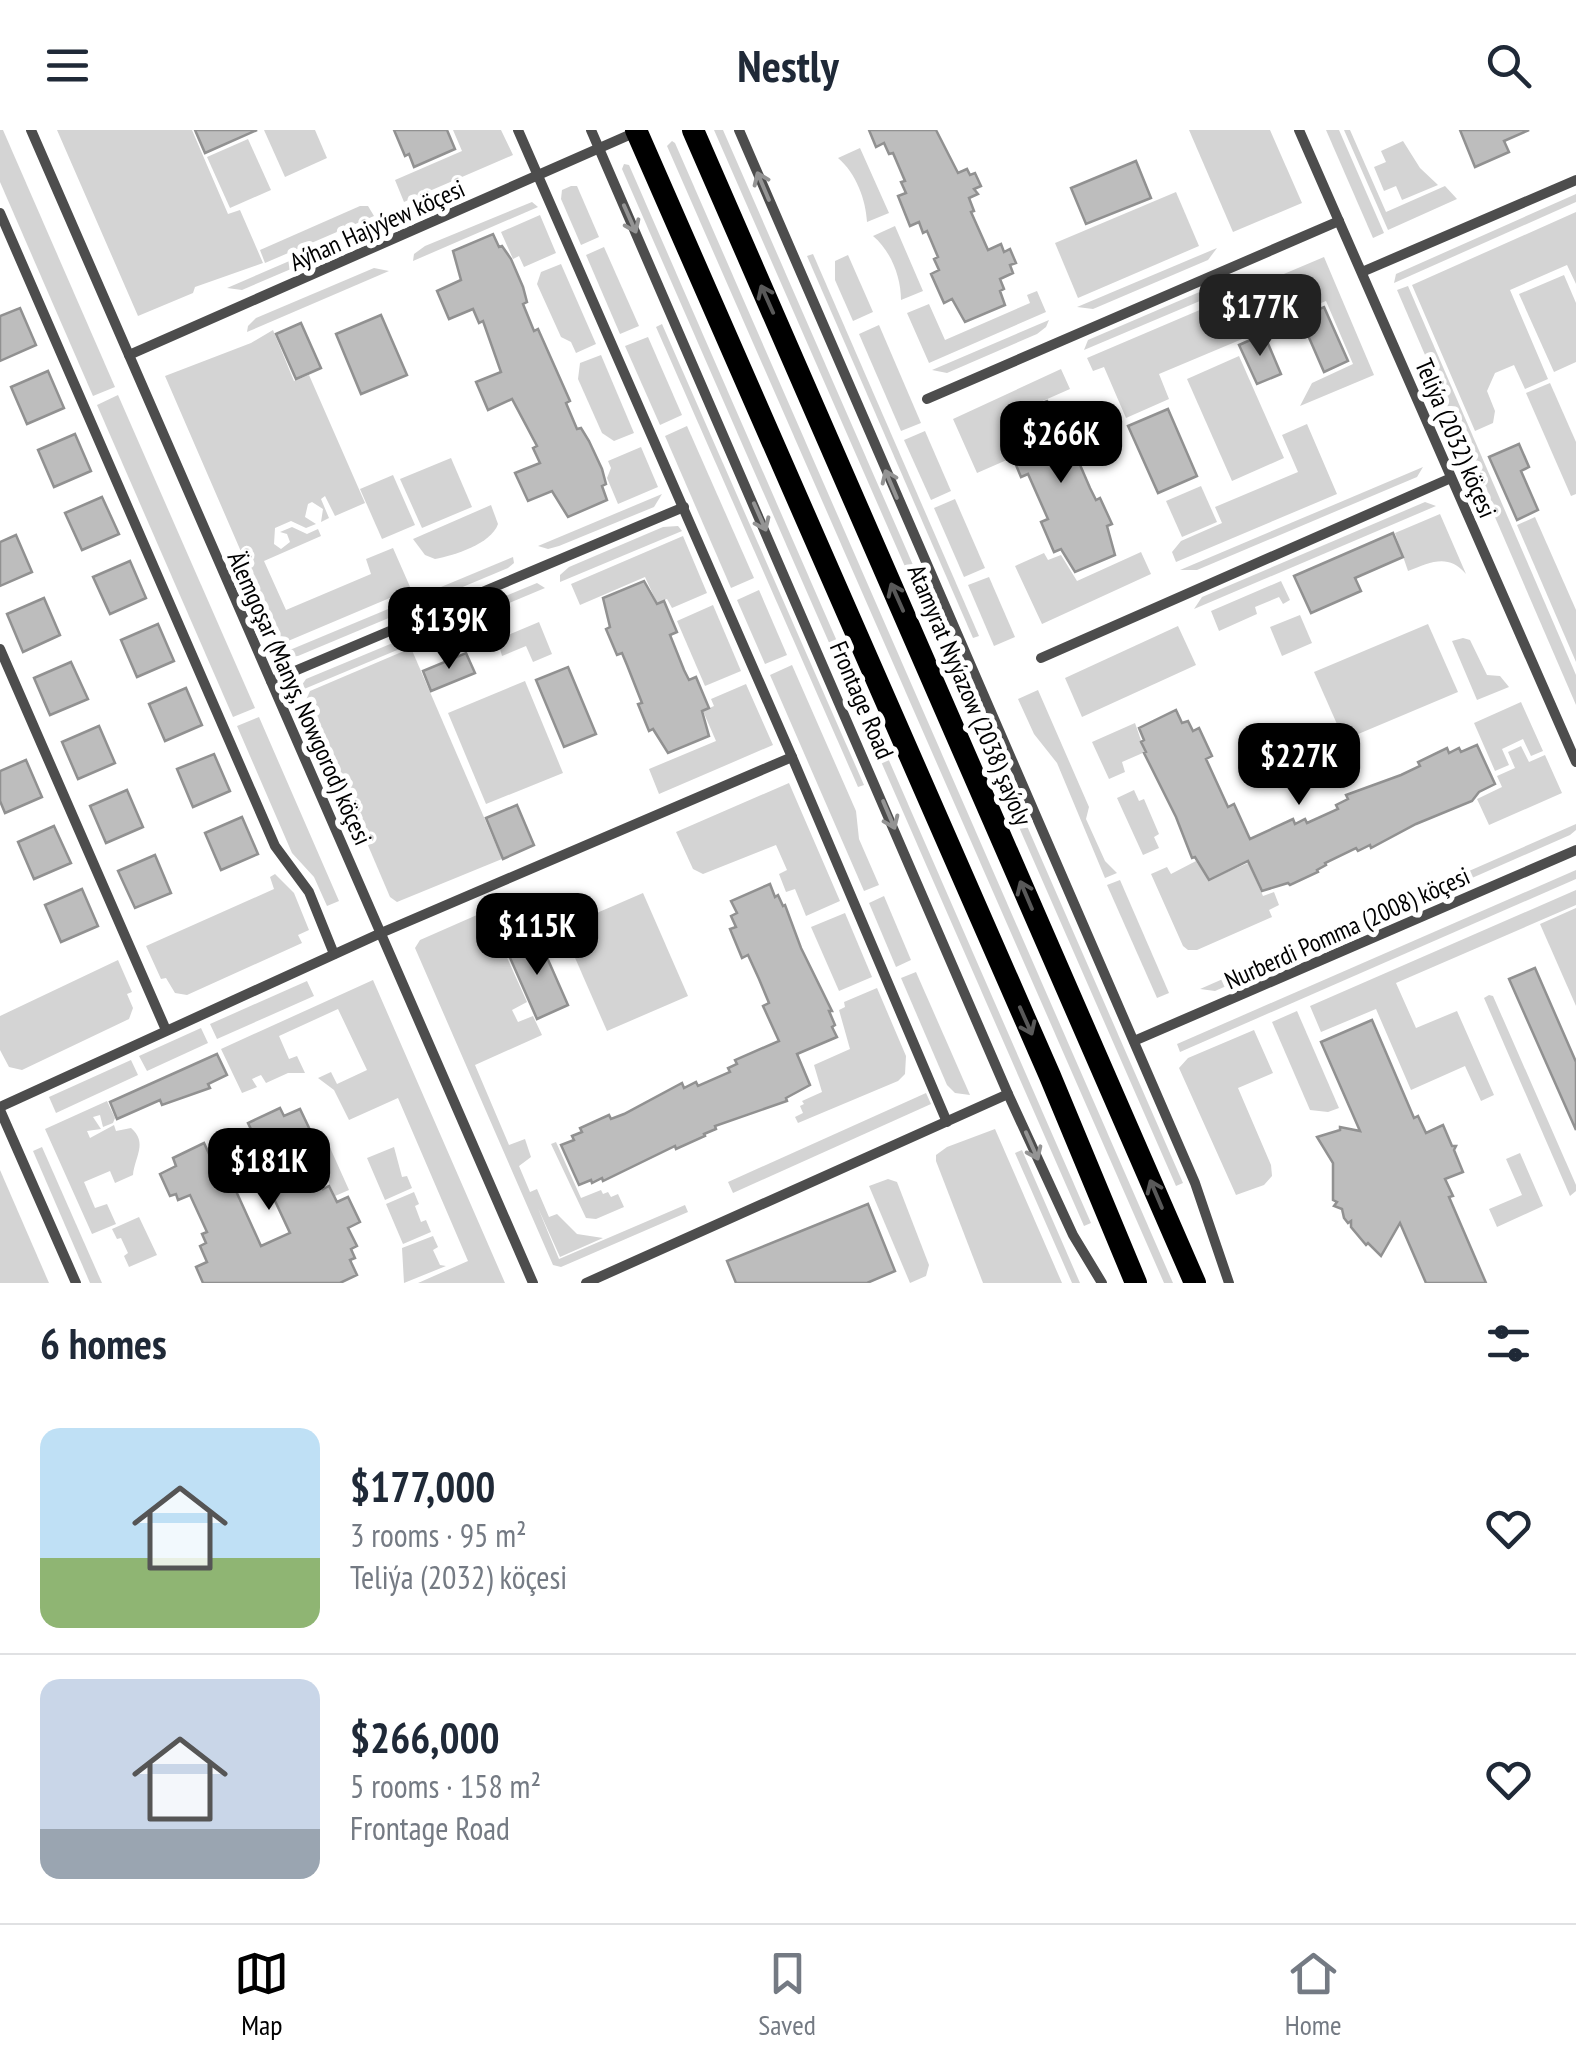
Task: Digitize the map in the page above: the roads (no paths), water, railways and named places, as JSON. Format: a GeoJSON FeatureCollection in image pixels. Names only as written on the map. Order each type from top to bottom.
{"type":"FeatureCollection","features":[{"type":"Feature","properties":{"kind":"main road","name":"Atamyrat Nyýazow (2038) şaýoly"},"geometry":{"type":"LineString","coordinates":[[693,130],[1195,1283]]}},
{"type":"Feature","properties":{"kind":"main road"},"geometry":{"type":"LineString","coordinates":[[637,131],[1050,1076],[1136,1283]]}},
{"type":"Feature","properties":{"kind":"street","name":"Älemgoşar (Manyş, Nowgorod) köçesi"},"geometry":{"type":"LineString","coordinates":[[31,130],[533,1283]]}},
{"type":"Feature","properties":{"kind":"street"},"geometry":{"type":"LineString","coordinates":[[518,130],[947,1122]]}},
{"type":"Feature","properties":{"kind":"street","name":"Frontage Road"},"geometry":{"type":"LineString","coordinates":[[591,130],[1008,1094],[1072,1235],[1102,1283]]}},
{"type":"Feature","properties":{"kind":"street"},"geometry":{"type":"LineString","coordinates":[[739,130],[1195,1183],[1228,1283]]}},
{"type":"Feature","properties":{"kind":"street","name":"Teliýa (2032) köçesi"},"geometry":{"type":"LineString","coordinates":[[1299,130],[1576,762]]}},
{"type":"Feature","properties":{"kind":"street","name":"Aýhan Hajyýew köçesi"},"geometry":{"type":"LineString","coordinates":[[129,356],[637,131]]}},
{"type":"Feature","properties":{"kind":"street"},"geometry":{"type":"LineString","coordinates":[[1362,272],[1576,180]]}},
{"type":"Feature","properties":{"kind":"street"},"geometry":{"type":"LineString","coordinates":[[0,213],[275,846],[309,892],[334,954]]}},
{"type":"Feature","properties":{"kind":"street"},"geometry":{"type":"LineString","coordinates":[[926,399],[1340,221]]}},
{"type":"Feature","properties":{"kind":"street"},"geometry":{"type":"LineString","coordinates":[[1041,658],[1451,478]]}},
{"type":"Feature","properties":{"kind":"street"},"geometry":{"type":"LineString","coordinates":[[270,681],[684,507]]}},
{"type":"Feature","properties":{"kind":"street"},"geometry":{"type":"LineString","coordinates":[[0,649],[166,1030]]}},
{"type":"Feature","properties":{"kind":"street"},"geometry":{"type":"LineString","coordinates":[[76,1283],[0,1108],[334,954],[792,757]]}},
{"type":"Feature","properties":{"kind":"street","name":"Nurberdi Pomma (2008) köçesi"},"geometry":{"type":"LineString","coordinates":[[1134,1041],[1576,850]]}},
{"type":"Feature","properties":{"kind":"street"},"geometry":{"type":"LineString","coordinates":[[586,1283],[1008,1094]]}}]}
